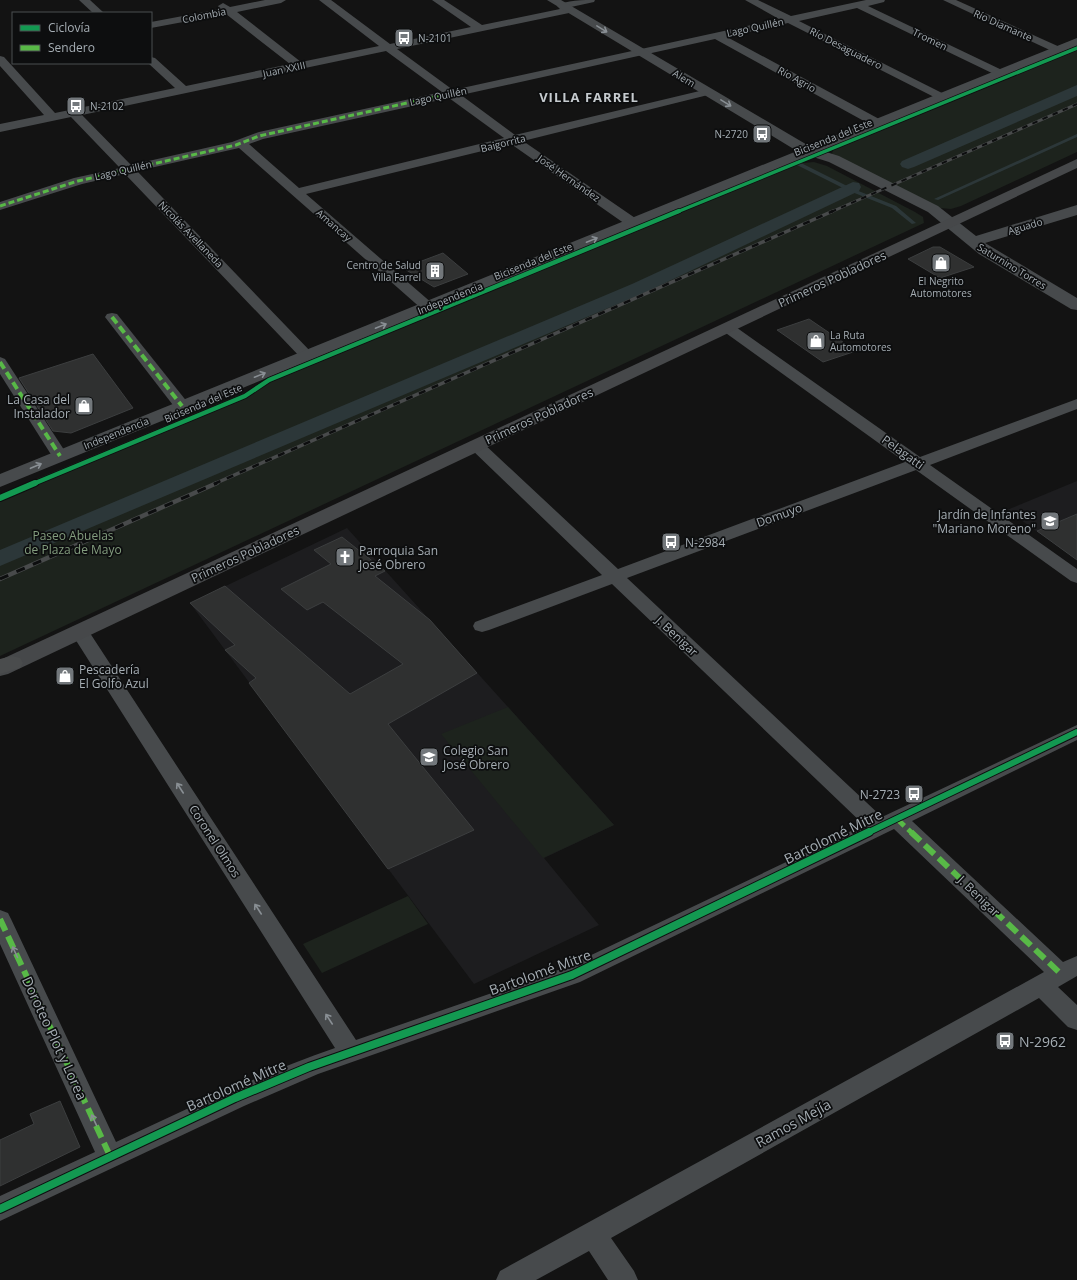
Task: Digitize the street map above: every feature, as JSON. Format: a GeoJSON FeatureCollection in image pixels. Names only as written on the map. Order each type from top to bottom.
{"type":"FeatureCollection","features":[{"type":"Feature","properties":{"kind":"main road","name":"Primeros Pobladores"},"geometry":{"type":"LineString","coordinates":[[4,666],[728,328],[1077,163]]}},
{"type":"Feature","properties":{"kind":"street"},"geometry":{"type":"LineString","coordinates":[[84,0],[98,12]]}},
{"type":"Feature","properties":{"kind":"street"},"geometry":{"type":"LineString","coordinates":[[215,0],[299,66]]}},
{"type":"Feature","properties":{"kind":"street","name":"Colombia"},"geometry":{"type":"LineString","coordinates":[[152,25],[281,0]]}},
{"type":"Feature","properties":{"kind":"street","name":"José Hernández"},"geometry":{"type":"LineString","coordinates":[[324,0],[390,47],[514,140],[633,223]]}},
{"type":"Feature","properties":{"kind":"street"},"geometry":{"type":"LineString","coordinates":[[437,0],[480,28]]}},
{"type":"Feature","properties":{"kind":"street","name":"Juan XXIII"},"geometry":{"type":"LineString","coordinates":[[0,128],[480,28],[561,5],[590,0]]}},
{"type":"Feature","properties":{"kind":"street","name":"Río Desaguadero"},"geometry":{"type":"LineString","coordinates":[[750,0],[942,97]]}},
{"type":"Feature","properties":{"kind":"street","name":"Lago Quillén"},"geometry":{"type":"LineString","coordinates":[[0,206],[67,184],[241,143],[259,136],[880,0]]}},
{"type":"Feature","properties":{"kind":"street","name":"Río Diamante"},"geometry":{"type":"LineString","coordinates":[[948,0],[1058,50]]}},
{"type":"Feature","properties":{"kind":"street","name":"Alem"},"geometry":{"type":"LineString","coordinates":[[561,5],[826,162],[917,209],[949,223]]}},
{"type":"Feature","properties":{"kind":"street","name":"Tromen"},"geometry":{"type":"LineString","coordinates":[[859,5],[1000,73]]}},
{"type":"Feature","properties":{"kind":"street","name":"Río Agrio"},"geometry":{"type":"LineString","coordinates":[[717,36],[877,123]]}},
{"type":"Feature","properties":{"kind":"street","name":"Independencia"},"geometry":{"type":"LineString","coordinates":[[0,481],[633,223],[812,153],[877,123],[1077,42]]}},
{"type":"Feature","properties":{"kind":"street"},"geometry":{"type":"LineString","coordinates":[[2,55],[52,117]]}},
{"type":"Feature","properties":{"kind":"street"},"geometry":{"type":"LineString","coordinates":[[152,61],[184,90]]}},
{"type":"Feature","properties":{"kind":"street","name":"Baigorrita"},"geometry":{"type":"LineString","coordinates":[[297,192],[708,92]]}},
{"type":"Feature","properties":{"kind":"street","name":"Nicolás Avellaneda"},"geometry":{"type":"LineString","coordinates":[[74,113],[307,356]]}},
{"type":"Feature","properties":{"kind":"street","name":"Amancay"},"geometry":{"type":"LineString","coordinates":[[241,143],[428,307]]}},
{"type":"Feature","properties":{"kind":"street","name":"Aguado"},"geometry":{"type":"LineString","coordinates":[[974,242],[1077,210]]}},
{"type":"Feature","properties":{"kind":"street","name":"Saturnino Torres"},"geometry":{"type":"LineString","coordinates":[[949,223],[992,256],[1077,305]]}},
{"type":"Feature","properties":{"kind":"street"},"geometry":{"type":"LineString","coordinates":[[112,318],[182,406]]}},
{"type":"Feature","properties":{"kind":"street","name":"Pelagatti"},"geometry":{"type":"LineString","coordinates":[[728,328],[1077,577]]}},
{"type":"Feature","properties":{"kind":"street"},"geometry":{"type":"LineString","coordinates":[[0,362],[60,456]]}},
{"type":"Feature","properties":{"kind":"street","name":"Domuyo"},"geometry":{"type":"LineString","coordinates":[[482,626],[1077,404]]}},
{"type":"Feature","properties":{"kind":"street","name":"J. Benigar"},"geometry":{"type":"LineString","coordinates":[[476,445],[615,577],[888,823],[1060,975],[1077,1020]]}},
{"type":"Feature","properties":{"kind":"street","name":"Coronel Olmos"},"geometry":{"type":"LineString","coordinates":[[79,631],[350,1051]]}},
{"type":"Feature","properties":{"kind":"street","name":"Bartolomé Mitre"},"geometry":{"type":"LineString","coordinates":[[0,1208],[235,1098],[350,1051],[572,975],[1077,732]]}},
{"type":"Feature","properties":{"kind":"street","name":"Doroteo Plot y Lorea"},"geometry":{"type":"LineString","coordinates":[[0,919],[110,1156]]}},
{"type":"Feature","properties":{"kind":"street","name":"Ramos Mejía"},"geometry":{"type":"LineString","coordinates":[[510,1280],[1060,975]]}},
{"type":"Feature","properties":{"kind":"street"},"geometry":{"type":"LineString","coordinates":[[593,1234],[624,1280]]}},
{"type":"Feature","properties":{"kind":"shaded area","name":"Jardín de Infantes \"Mariano Moreno\""},"geometry":{"type":"Polygon","coordinates":[[[1077,481],[1077,560],[1007,510],[1077,481]]]}},
{"type":"Feature","properties":{"kind":"shaded area","name":"Colegio San José Obrero"},"geometry":{"type":"Polygon","coordinates":[[[347,528],[614,825],[544,858],[599,925],[474,984],[190,603],[347,528]]]}},
{"type":"Feature","properties":{"kind":"green space"},"geometry":{"type":"Polygon","coordinates":[[[1077,50],[1077,152],[961,206],[951,209],[940,208],[832,154],[833,150],[839,147],[1077,50]]]}},
{"type":"Feature","properties":{"kind":"green space","name":"Paseo Abuelas de Plaza de Mayo"},"geometry":{"type":"Polygon","coordinates":[[[814,162],[827,166],[915,212],[923,217],[924,223],[0,656],[0,494],[790,167],[803,163],[814,162]]]}},
{"type":"Feature","properties":{"kind":"green space"},"geometry":{"type":"Polygon","coordinates":[[[508,707],[614,825],[543,858],[441,734],[508,707]]]}},
{"type":"Feature","properties":{"kind":"green space"},"geometry":{"type":"Polygon","coordinates":[[[408,896],[428,924],[322,973],[303,944],[408,896]]]}},
{"type":"Feature","properties":{"kind":"building","name":"El Negrito Automotores"},"geometry":{"type":"Polygon","coordinates":[[[933,247],[940,247],[974,267],[940,278],[908,259],[933,247]]]}},
{"type":"Feature","properties":{"kind":"building","name":"Centro de Salud Villa Farrel"},"geometry":{"type":"Polygon","coordinates":[[[443,253],[468,274],[434,287],[403,268],[443,253]]]}},
{"type":"Feature","properties":{"kind":"building","name":"La Ruta Automotores"},"geometry":{"type":"Polygon","coordinates":[[[809,319],[856,351],[823,362],[777,330],[809,319]]]}},
{"type":"Feature","properties":{"kind":"building","name":"La Casa del Instalador"},"geometry":{"type":"Polygon","coordinates":[[[93,354],[133,408],[71,433],[53,431],[19,378],[93,354]]]}},
{"type":"Feature","properties":{"kind":"building"},"geometry":{"type":"Polygon","coordinates":[[[1077,514],[1077,560],[1037,531],[1077,514]]]}},
{"type":"Feature","properties":{"kind":"building"},"geometry":{"type":"Polygon","coordinates":[[[342,537],[385,571],[375,576],[430,620],[477,673],[388,724],[474,830],[388,869],[249,683],[256,678],[225,650],[235,645],[190,603],[225,586],[350,694],[403,664],[323,602],[307,610],[281,589],[331,564],[314,550],[342,537]]]}},
{"type":"Feature","properties":{"kind":"building"},"geometry":{"type":"Polygon","coordinates":[[[60,1101],[80,1147],[0,1186],[0,1140],[34,1124],[30,1114],[60,1101]]]}},
{"type":"Feature","properties":{"kind":"waterway"},"geometry":{"type":"LineString","coordinates":[[908,164],[1077,90]]}},
{"type":"Feature","properties":{"kind":"waterway"},"geometry":{"type":"LineString","coordinates":[[936,199],[1077,135]]}},
{"type":"Feature","properties":{"kind":"waterway"},"geometry":{"type":"LineString","coordinates":[[799,164],[849,189],[894,207],[914,223]]}},
{"type":"Feature","properties":{"kind":"waterway"},"geometry":{"type":"LineString","coordinates":[[0,559],[639,288],[853,187]]}},
{"type":"Feature","properties":{"kind":"railway"},"geometry":{"type":"LineString","coordinates":[[831,212],[1077,104]]}},
{"type":"Feature","properties":{"kind":"railway"},"geometry":{"type":"LineString","coordinates":[[214,484],[833,211]]}},
{"type":"Feature","properties":{"kind":"railway"},"geometry":{"type":"LineString","coordinates":[[0,579],[217,483]]}},
{"type":"Feature","properties":{"kind":"marked path"},"geometry":{"type":"LineString","coordinates":[[0,206],[78,181],[236,145],[259,136],[452,93]]}},
{"type":"Feature","properties":{"kind":"marked path"},"geometry":{"type":"LineString","coordinates":[[112,317],[182,406]]}},
{"type":"Feature","properties":{"kind":"marked path"},"geometry":{"type":"LineString","coordinates":[[0,362],[60,456]]}},
{"type":"Feature","properties":{"kind":"marked path"},"geometry":{"type":"LineString","coordinates":[[897,819],[1061,974]]}},
{"type":"Feature","properties":{"kind":"marked path"},"geometry":{"type":"LineString","coordinates":[[0,919],[110,1156]]}},
{"type":"Feature","properties":{"kind":"cycle path","name":"Bicisenda del Este"},"geometry":{"type":"LineString","coordinates":[[0,498],[245,396],[269,380],[1077,48]]}},
{"type":"Feature","properties":{"kind":"cycle path"},"geometry":{"type":"LineString","coordinates":[[0,1209],[235,1098],[309,1067],[572,975],[1077,732]]}},
{"type":"Feature","properties":{"kind":"place","name":"N-2101"},"geometry":{"type":"Point","coordinates":[404,38]}},
{"type":"Feature","properties":{"kind":"place","name":"N-2102"},"geometry":{"type":"Point","coordinates":[76,106]}},
{"type":"Feature","properties":{"kind":"place","name":"N-2720"},"geometry":{"type":"Point","coordinates":[762,134]}},
{"type":"Feature","properties":{"kind":"place","name":"El Negrito Automotores"},"geometry":{"type":"Point","coordinates":[941,263]}},
{"type":"Feature","properties":{"kind":"place","name":"Centro de Salud Villa Farrel"},"geometry":{"type":"Point","coordinates":[435,271]}},
{"type":"Feature","properties":{"kind":"place","name":"La Ruta Automotores"},"geometry":{"type":"Point","coordinates":[816,341]}},
{"type":"Feature","properties":{"kind":"place","name":"La Casa del Instalador"},"geometry":{"type":"Point","coordinates":[84,406]}},
{"type":"Feature","properties":{"kind":"place","name":"Jardín de Infantes \"Mariano Moreno\""},"geometry":{"type":"Point","coordinates":[1050,521]}},
{"type":"Feature","properties":{"kind":"place","name":"N-2984"},"geometry":{"type":"Point","coordinates":[671,542]}},
{"type":"Feature","properties":{"kind":"place","name":"Parroquia San José Obrero"},"geometry":{"type":"Point","coordinates":[345,557]}},
{"type":"Feature","properties":{"kind":"place","name":"Pescadería El Golfo Azul"},"geometry":{"type":"Point","coordinates":[65,676]}},
{"type":"Feature","properties":{"kind":"place","name":"Colegio San José Obrero"},"geometry":{"type":"Point","coordinates":[429,757]}},
{"type":"Feature","properties":{"kind":"place","name":"N-2723"},"geometry":{"type":"Point","coordinates":[914,794]}},
{"type":"Feature","properties":{"kind":"place","name":"N-2962"},"geometry":{"type":"Point","coordinates":[1005,1041]}},
{"type":"Feature","properties":{"kind":"district","name":"VILLA FARREL"},"geometry":{"type":"Point","coordinates":[589,97]}}]}
